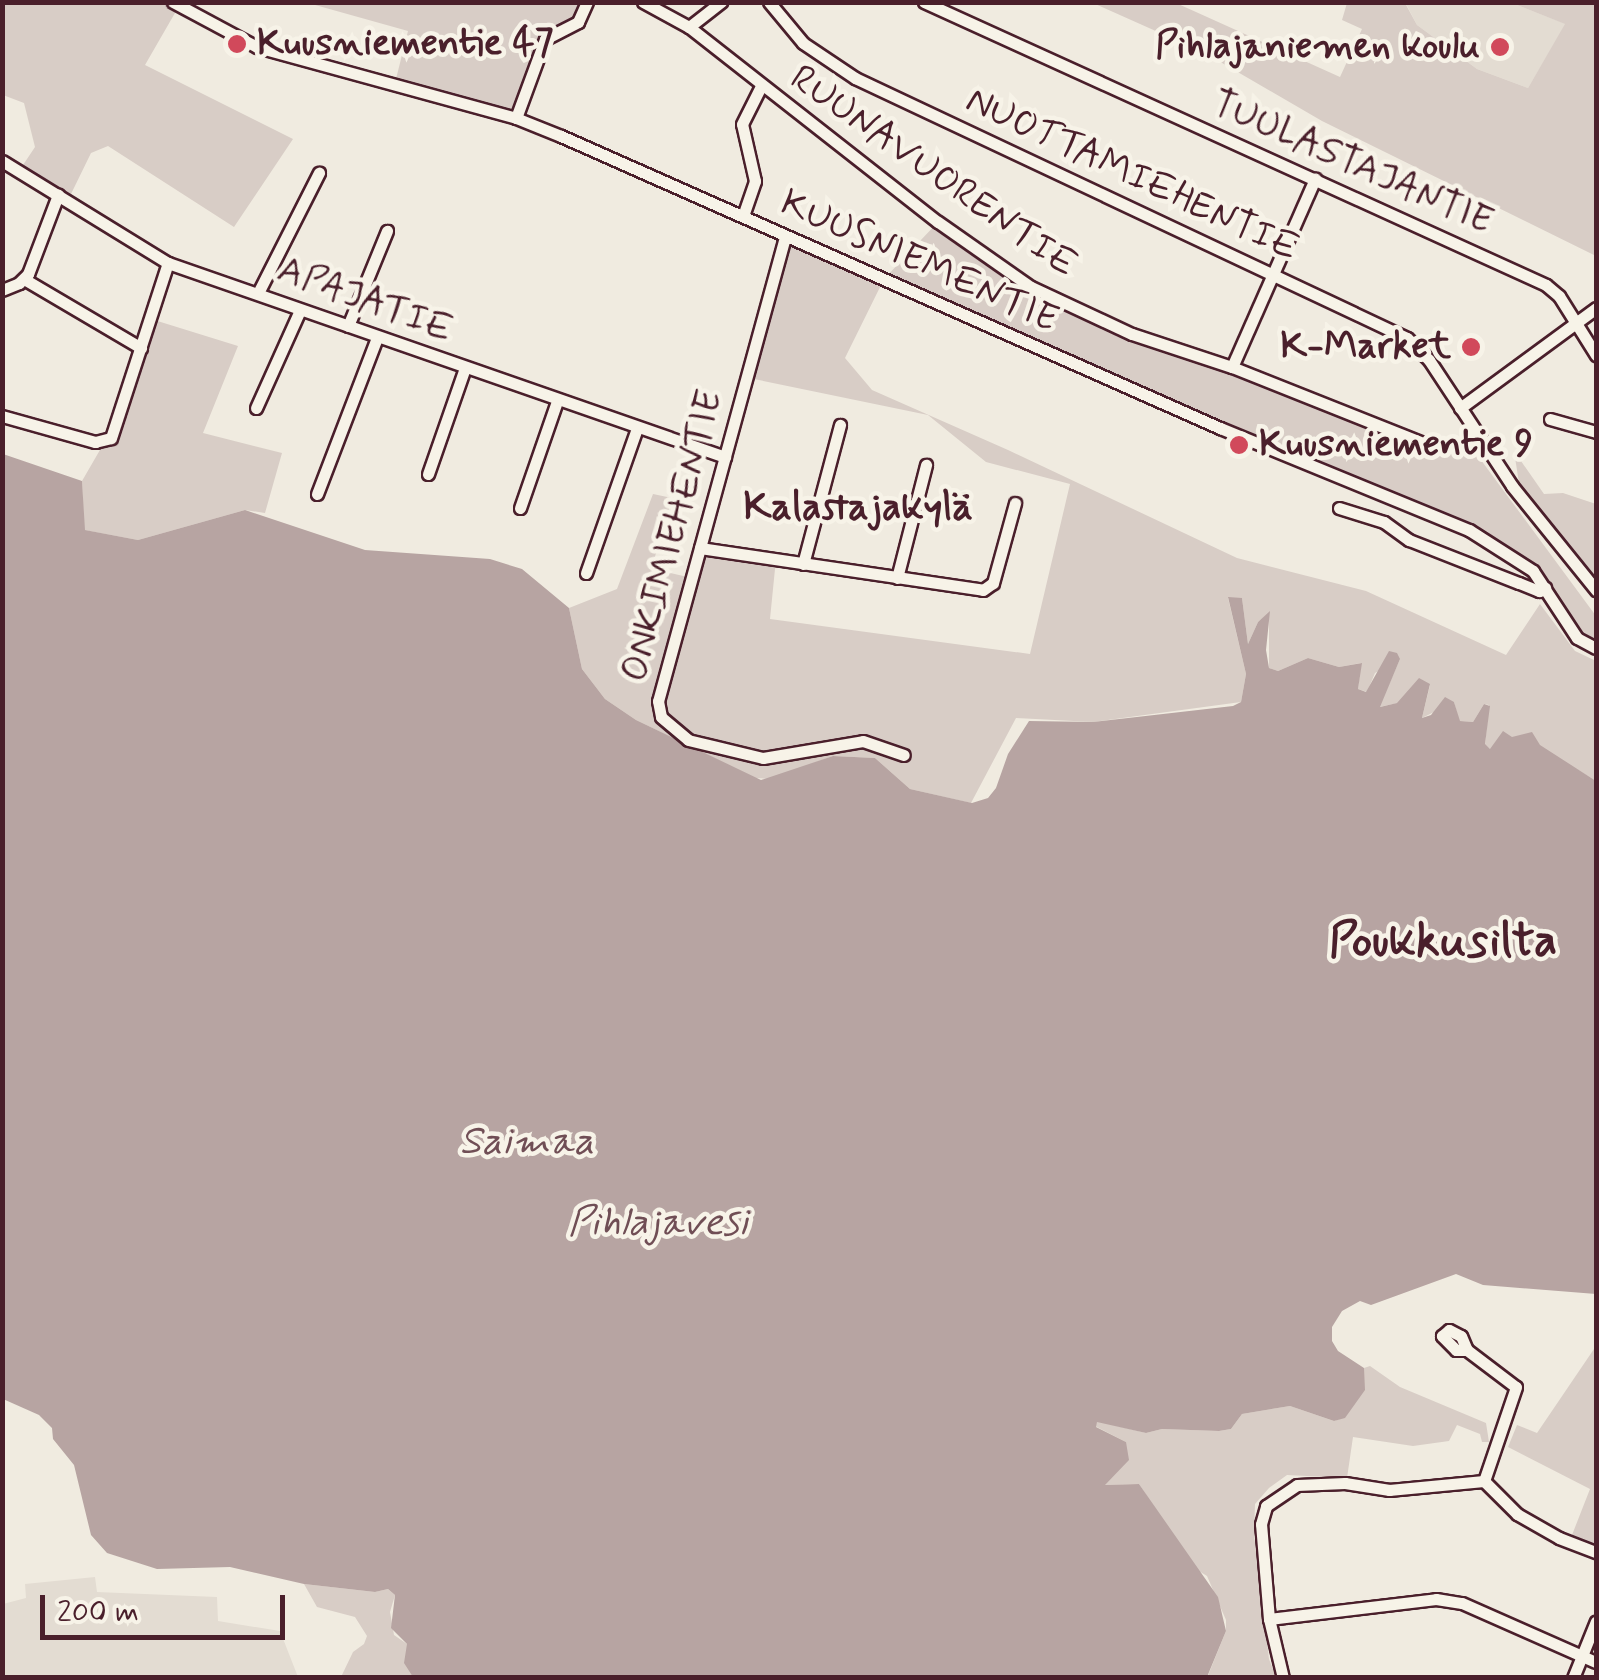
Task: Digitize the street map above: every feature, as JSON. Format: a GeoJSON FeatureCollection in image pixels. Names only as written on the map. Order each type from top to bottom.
{"type":"FeatureCollection","features":[{"type":"Feature","properties":{"kind":"street"},"geometry":{"type":"LineString","coordinates":[[516,118],[545,39],[578,22],[587,2]]}},
{"type":"Feature","properties":{"kind":"street","name":"RUUNAVUORENTIE"},"geometry":{"type":"LineString","coordinates":[[643,2],[689,27],[760,86],[1031,287],[1132,334],[1232,367],[1430,446]]}},
{"type":"Feature","properties":{"kind":"street"},"geometry":{"type":"LineString","coordinates":[[689,27],[721,2]]}},
{"type":"Feature","properties":{"kind":"street","name":"NUOTTAMIEHENTIE"},"geometry":{"type":"LineString","coordinates":[[769,2],[804,42],[855,78],[1407,338],[1429,360],[1512,486],[1596,590]]}},
{"type":"Feature","properties":{"kind":"street","name":"TUULASTAJANTIE"},"geometry":{"type":"LineString","coordinates":[[924,2],[1546,284],[1596,355]]}},
{"type":"Feature","properties":{"kind":"street","name":"KUUSNIEMENTIE"},"geometry":{"type":"LineString","coordinates":[[177,4],[257,48],[516,118],[1220,428],[1470,530],[1515,558],[1545,588],[1577,638],[1596,648]]}},
{"type":"Feature","properties":{"kind":"street"},"geometry":{"type":"LineString","coordinates":[[743,216],[755,180],[742,124],[760,86]]}},
{"type":"Feature","properties":{"kind":"street","name":"APAJATIE"},"geometry":{"type":"LineString","coordinates":[[2,161],[168,262],[725,457]]}},
{"type":"Feature","properties":{"kind":"street"},"geometry":{"type":"LineString","coordinates":[[258,293],[319,173]]}},
{"type":"Feature","properties":{"kind":"street"},"geometry":{"type":"LineString","coordinates":[[1232,367],[1276,275],[1315,179]]}},
{"type":"Feature","properties":{"kind":"street"},"geometry":{"type":"LineString","coordinates":[[2,290],[24,279],[58,195]]}},
{"type":"Feature","properties":{"kind":"street"},"geometry":{"type":"LineString","coordinates":[[348,326],[388,231]]}},
{"type":"Feature","properties":{"kind":"street","name":"ONKIMIEHENTIE"},"geometry":{"type":"LineString","coordinates":[[785,237],[658,701],[661,717],[688,740],[763,758],[863,741],[904,755]]}},
{"type":"Feature","properties":{"kind":"street"},"geometry":{"type":"LineString","coordinates":[[2,416],[104,443],[111,438],[168,262]]}},
{"type":"Feature","properties":{"kind":"street"},"geometry":{"type":"LineString","coordinates":[[24,279],[141,348]]}},
{"type":"Feature","properties":{"kind":"street"},"geometry":{"type":"LineString","coordinates":[[1460,408],[1596,308]]}},
{"type":"Feature","properties":{"kind":"street"},"geometry":{"type":"LineString","coordinates":[[256,408],[300,310]]}},
{"type":"Feature","properties":{"kind":"street"},"geometry":{"type":"LineString","coordinates":[[317,494],[377,338]]}},
{"type":"Feature","properties":{"kind":"street"},"geometry":{"type":"LineString","coordinates":[[428,474],[465,368]]}},
{"type":"Feature","properties":{"kind":"street"},"geometry":{"type":"LineString","coordinates":[[520,508],[557,400]]}},
{"type":"Feature","properties":{"kind":"street"},"geometry":{"type":"LineString","coordinates":[[1550,419],[1596,432]]}},
{"type":"Feature","properties":{"kind":"street"},"geometry":{"type":"LineString","coordinates":[[803,564],[840,425]]}},
{"type":"Feature","properties":{"kind":"street"},"geometry":{"type":"LineString","coordinates":[[586,573],[637,428]]}},
{"type":"Feature","properties":{"kind":"street"},"geometry":{"type":"LineString","coordinates":[[898,578],[926,465]]}},
{"type":"Feature","properties":{"kind":"street"},"geometry":{"type":"LineString","coordinates":[[700,548],[989,588],[1015,504]]}},
{"type":"Feature","properties":{"kind":"street"},"geometry":{"type":"LineString","coordinates":[[1339,508],[1384,522],[1409,540],[1519,584],[1539,591],[1545,588]]}},
{"type":"Feature","properties":{"kind":"street"},"geometry":{"type":"LineString","coordinates":[[1468,1350],[1516,1387],[1484,1481]]}},
{"type":"Feature","properties":{"kind":"street"},"geometry":{"type":"LineString","coordinates":[[1283,1678],[1270,1619],[1261,1524],[1266,1506],[1280,1492],[1296,1485],[1346,1483],[1389,1490],[1484,1481],[1518,1514],[1559,1538],[1596,1552]]}},
{"type":"Feature","properties":{"kind":"street"},"geometry":{"type":"LineString","coordinates":[[1270,1619],[1436,1599],[1462,1602],[1596,1662]]}},
{"type":"Feature","properties":{"kind":"street"},"geometry":{"type":"LineString","coordinates":[[1572,1678],[1596,1621]]}},
{"type":"Feature","properties":{"kind":"shaded area"},"geometry":{"type":"Polygon","coordinates":[[[173,2],[179,6],[145,65],[293,139],[234,227],[108,146],[91,153],[71,194],[23,165],[35,147],[24,103],[3,95],[2,3],[173,2]]]}},
{"type":"Feature","properties":{"kind":"shaded area","name":"Pihlajaniemen koulu"},"geometry":{"type":"Polygon","coordinates":[[[1405,2],[1512,3],[1566,24],[1528,88],[1477,69],[1417,25],[1405,2]]]}},
{"type":"Feature","properties":{"kind":"shaded area"},"geometry":{"type":"Polygon","coordinates":[[[308,3],[587,3],[578,22],[545,39],[514,114],[396,79],[408,31],[308,3]]]}},
{"type":"Feature","properties":{"kind":"shaded area"},"geometry":{"type":"Polygon","coordinates":[[[1093,3],[1176,3],[1340,77],[1362,29],[1342,20],[1347,3],[1405,3],[1417,25],[1477,69],[1528,88],[1565,24],[1512,3],[1596,3],[1596,256],[1322,121],[1205,53],[1093,3]]]}},
{"type":"Feature","properties":{"kind":"shaded area"},"geometry":{"type":"Polygon","coordinates":[[[938,222],[1031,287],[1132,334],[1360,417],[1443,453],[1478,456],[1596,616],[1596,641],[1580,630],[1530,563],[1470,530],[884,279],[938,222]]]}},
{"type":"Feature","properties":{"kind":"shaded area"},"geometry":{"type":"Polygon","coordinates":[[[785,237],[884,279],[845,358],[872,390],[1008,450],[1237,558],[1366,591],[1506,655],[1540,604],[1575,651],[1596,661],[1596,781],[1575,768],[1491,750],[1485,745],[1489,705],[1484,704],[1473,722],[1459,721],[1454,702],[1422,718],[1430,685],[1398,703],[1379,707],[1400,659],[1375,673],[1367,692],[1358,689],[1361,663],[1339,667],[1308,658],[1278,671],[1269,668],[1269,613],[1258,622],[1248,644],[1242,598],[1228,598],[1246,674],[1241,702],[1093,722],[1016,718],[971,803],[910,789],[875,758],[833,756],[770,779],[755,778],[636,720],[605,699],[582,669],[569,608],[617,589],[653,494],[672,498],[654,560],[666,572],[692,578],[700,548],[776,559],[770,619],[1030,654],[1070,484],[986,462],[928,415],[749,378],[785,237]]]}},
{"type":"Feature","properties":{"kind":"shaded area"},"geometry":{"type":"Polygon","coordinates":[[[151,319],[238,346],[203,433],[282,453],[265,513],[245,510],[138,540],[84,530],[82,481],[104,443],[151,319]]]}},
{"type":"Feature","properties":{"kind":"shaded area"},"geometry":{"type":"Polygon","coordinates":[[[1514,451],[1544,494],[1563,493],[1596,504],[1596,581],[1519,483],[1514,451]]]}},
{"type":"Feature","properties":{"kind":"shaded area"},"geometry":{"type":"Polygon","coordinates":[[[1596,1346],[1596,1546],[1572,1535],[1590,1489],[1508,1447],[1517,1425],[1537,1433],[1596,1346]]]}},
{"type":"Feature","properties":{"kind":"shaded area"},"geometry":{"type":"Polygon","coordinates":[[[1370,1366],[1400,1387],[1486,1423],[1489,1442],[1482,1442],[1480,1434],[1457,1425],[1449,1441],[1413,1446],[1353,1437],[1347,1478],[1287,1475],[1269,1488],[1255,1504],[1254,1535],[1269,1659],[1276,1677],[1207,1678],[1226,1631],[1226,1620],[1207,1576],[1194,1568],[1139,1484],[1104,1485],[1126,1442],[1095,1426],[1097,1421],[1146,1433],[1162,1429],[1219,1431],[1231,1429],[1242,1414],[1290,1406],[1334,1421],[1345,1417],[1364,1390],[1364,1368],[1370,1366]]]}},
{"type":"Feature","properties":{"kind":"shaded area"},"geometry":{"type":"Polygon","coordinates":[[[95,1577],[97,1592],[217,1597],[218,1621],[280,1631],[298,1677],[3,1677],[3,1604],[26,1598],[25,1584],[95,1577]]]}},
{"type":"Feature","properties":{"kind":"shaded area"},"geometry":{"type":"Polygon","coordinates":[[[304,1584],[375,1592],[388,1589],[395,1595],[390,1612],[394,1635],[407,1644],[413,1677],[341,1677],[353,1652],[364,1644],[367,1636],[355,1617],[317,1607],[304,1584]]]}},
{"type":"Feature","properties":{"kind":"water","name":"Saimaa"},"geometry":{"type":"Polygon","coordinates":[[[3,454],[82,481],[85,530],[138,540],[245,510],[365,550],[490,559],[522,569],[569,608],[582,669],[605,699],[636,720],[761,780],[833,756],[875,758],[910,789],[972,803],[988,798],[996,788],[1008,754],[1029,721],[1093,722],[1233,706],[1241,702],[1246,674],[1228,597],[1242,598],[1248,644],[1258,622],[1270,611],[1266,650],[1269,668],[1278,671],[1308,658],[1339,667],[1362,663],[1358,689],[1366,692],[1389,651],[1397,653],[1400,659],[1380,707],[1397,703],[1419,678],[1430,684],[1422,718],[1431,715],[1445,697],[1454,702],[1460,721],[1473,722],[1484,704],[1490,706],[1485,744],[1490,749],[1503,731],[1512,737],[1532,732],[1540,745],[1596,781],[1596,1294],[1483,1285],[1456,1274],[1371,1305],[1360,1301],[1342,1311],[1332,1327],[1332,1341],[1338,1351],[1364,1368],[1365,1390],[1345,1418],[1334,1421],[1290,1406],[1242,1414],[1231,1429],[1219,1431],[1162,1429],[1146,1433],[1097,1422],[1096,1427],[1126,1442],[1129,1460],[1105,1485],[1139,1484],[1218,1597],[1226,1631],[1207,1677],[413,1677],[404,1663],[407,1644],[391,1628],[395,1595],[388,1589],[375,1592],[304,1584],[230,1567],[157,1569],[107,1553],[91,1535],[74,1465],[53,1439],[52,1428],[39,1415],[3,1399],[3,454]]]}},
{"type":"Feature","properties":{"kind":"place","name":"Kuusniementie 47"},"geometry":{"type":"Point","coordinates":[237,44]}},
{"type":"Feature","properties":{"kind":"place","name":"Pihlajaniemen koulu"},"geometry":{"type":"Point","coordinates":[1500,47]}},
{"type":"Feature","properties":{"kind":"place","name":"K-Market"},"geometry":{"type":"Point","coordinates":[1471,347]}},
{"type":"Feature","properties":{"kind":"place","name":"Kuusniementie 9"},"geometry":{"type":"Point","coordinates":[1239,445]}},
{"type":"Feature","properties":{"kind":"district","name":"Kalastajakylä"},"geometry":{"type":"Point","coordinates":[858,508]}},
{"type":"Feature","properties":{"kind":"district","name":"Poukkusilta"},"geometry":{"type":"Point","coordinates":[1443,942]}},
{"type":"Feature","properties":{"kind":"water label","name":"Pihlajavesi"},"geometry":{"type":"Point","coordinates":[658,1223]}}]}
